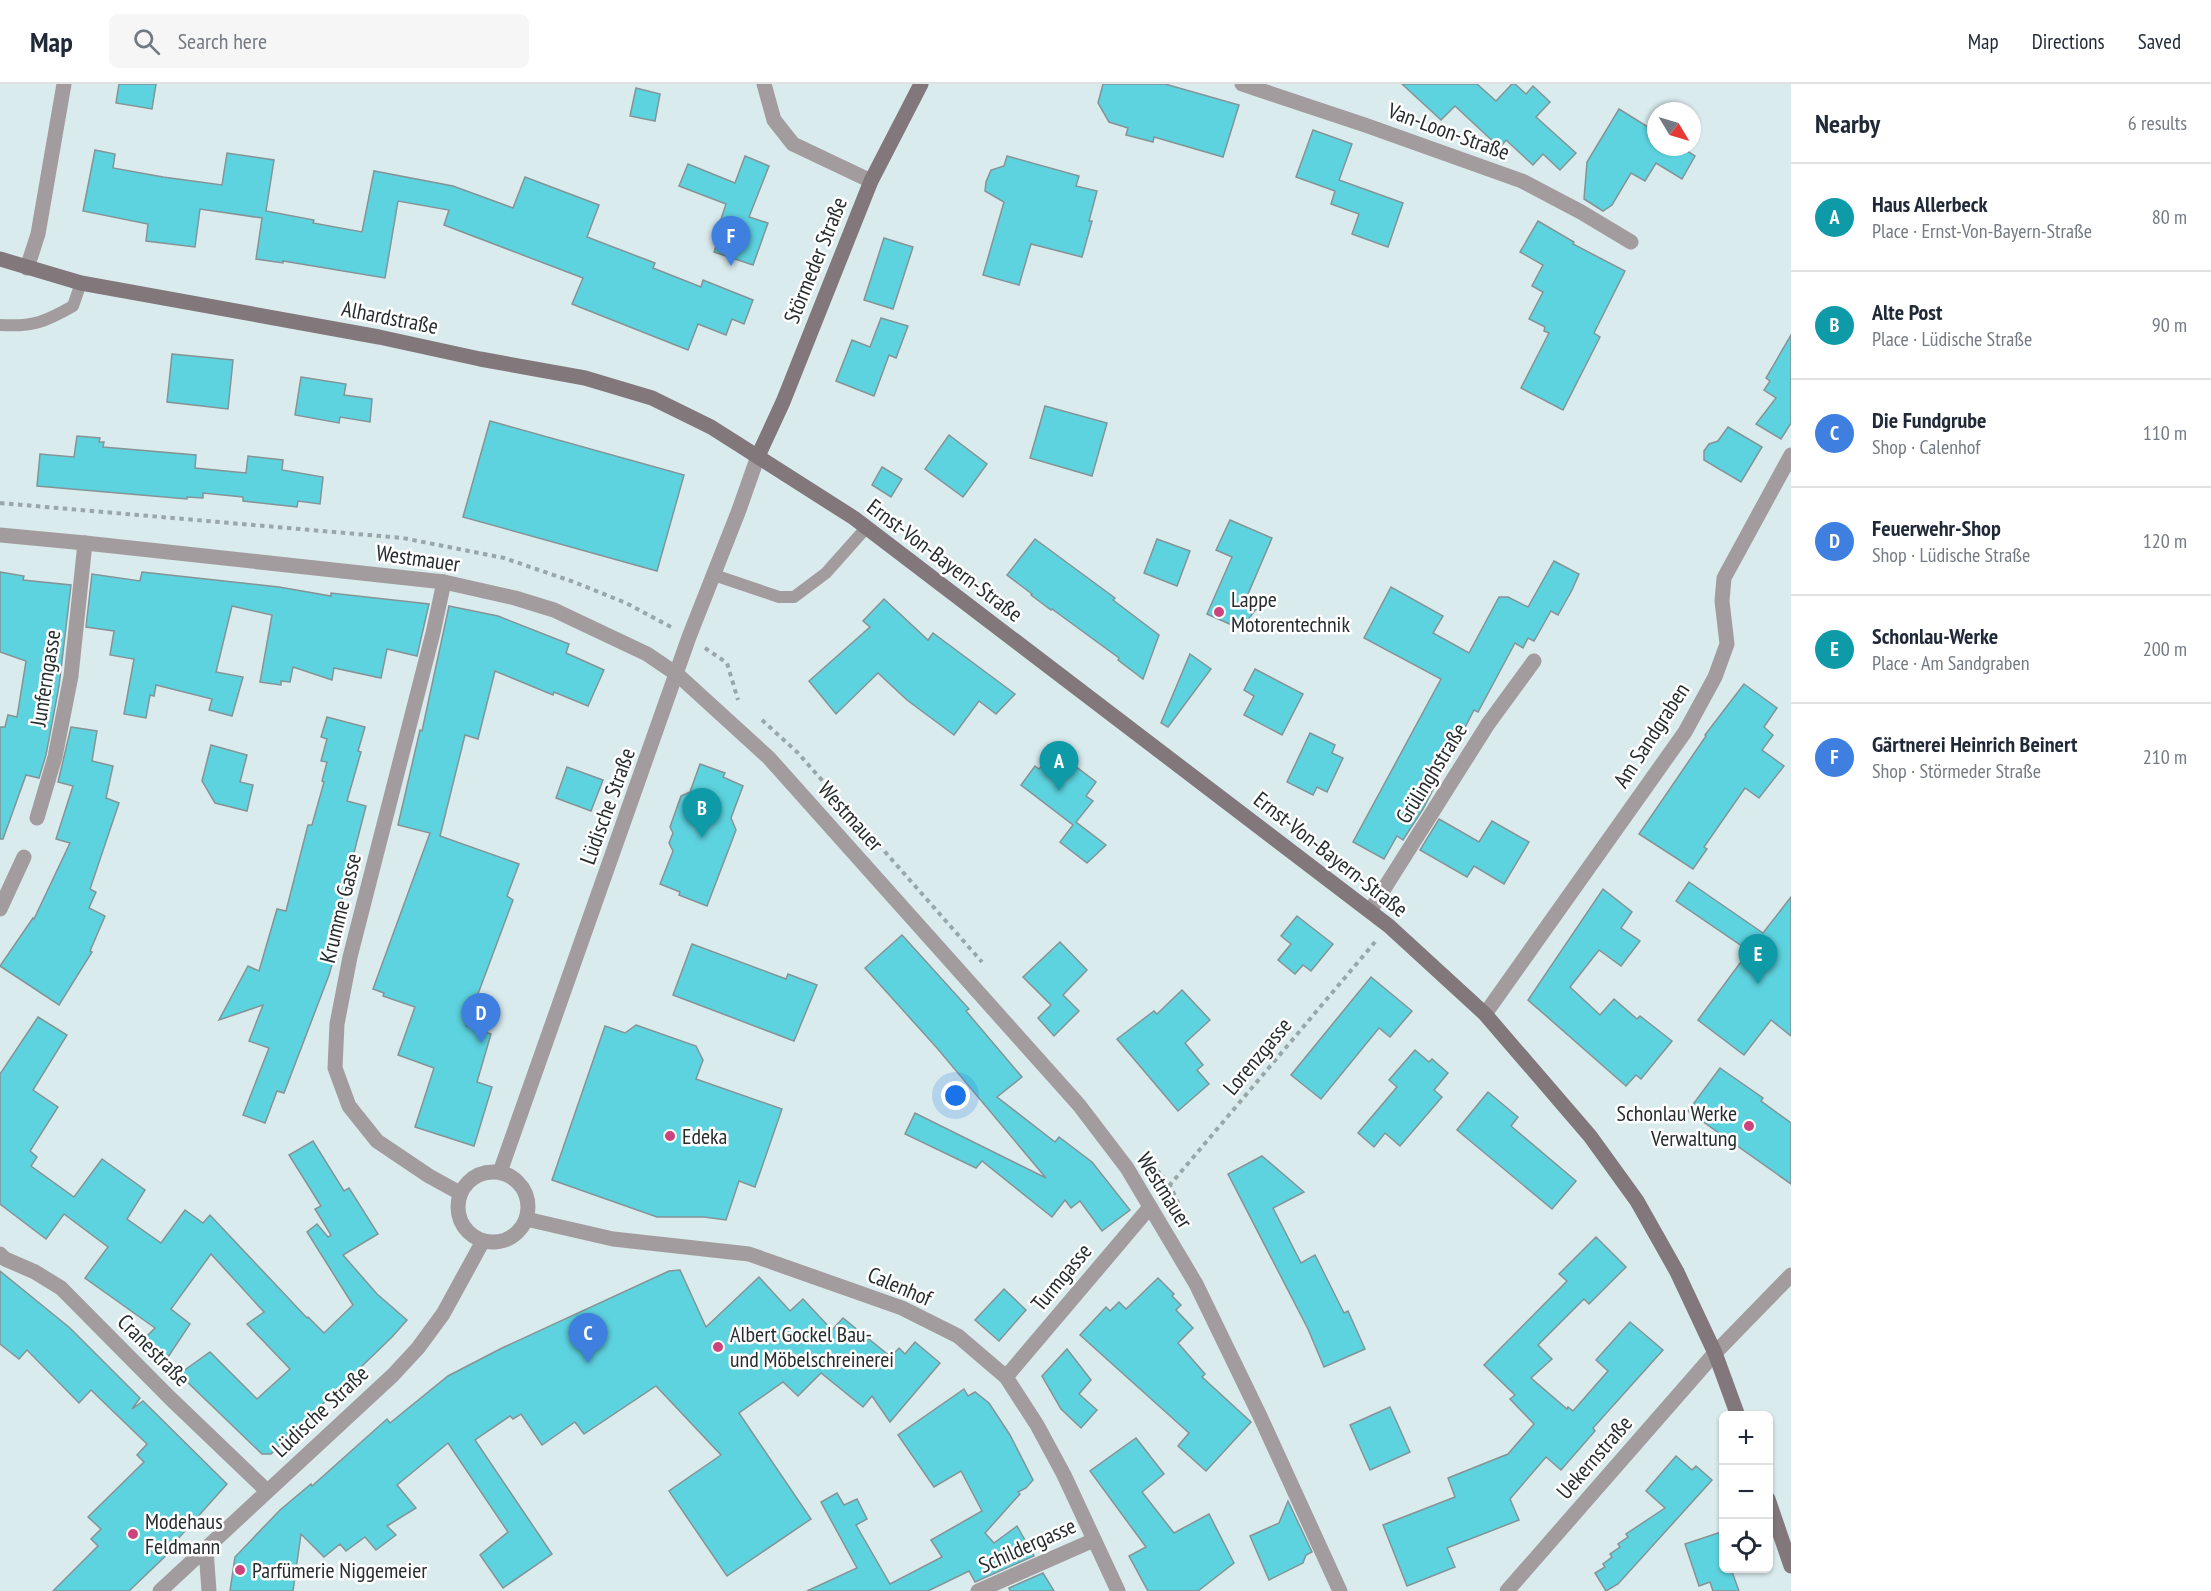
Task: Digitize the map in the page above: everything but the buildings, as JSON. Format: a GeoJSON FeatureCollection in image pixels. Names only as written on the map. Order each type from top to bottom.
{"type":"FeatureCollection","features":[{"type":"Feature","properties":{"kind":"main road","name":"Störmeder Straße"},"geometry":{"type":"LineString","coordinates":[[758,456],[783,402],[871,181],[921,84]]}},
{"type":"Feature","properties":{"kind":"main road","name":"Alhardstraße"},"geometry":{"type":"LineString","coordinates":[[0,259],[81,283],[379,337],[480,359],[585,378],[652,398],[711,427],[758,456]]}},
{"type":"Feature","properties":{"kind":"main road","name":"Ernst-Von-Bayern-Straße"},"geometry":{"type":"LineString","coordinates":[[758,456],[807,486],[866,528],[1370,911],[1485,1014],[1590,1136],[1637,1201],[1677,1272],[1715,1353],[1736,1411]]}},
{"type":"Feature","properties":{"kind":"main road"},"geometry":{"type":"LineString","coordinates":[[1773,1514],[1791,1566]]}},
{"type":"Feature","properties":{"kind":"street"},"geometry":{"type":"LineString","coordinates":[[27,268],[38,234],[64,84]]}},
{"type":"Feature","properties":{"kind":"street"},"geometry":{"type":"LineString","coordinates":[[764,84],[774,120],[793,144],[871,181]]}},
{"type":"Feature","properties":{"kind":"street","name":"Van-Loon-Straße"},"geometry":{"type":"LineString","coordinates":[[1242,84],[1365,125],[1522,182],[1581,212],[1631,242]]}},
{"type":"Feature","properties":{"kind":"street","name":"Am Sandgraben"},"geometry":{"type":"LineString","coordinates":[[1485,1014],[1690,723],[1715,677],[1727,644],[1722,602],[1724,578],[1791,455]]}},
{"type":"Feature","properties":{"kind":"street","name":"Lüdische Straße"},"geometry":{"type":"LineString","coordinates":[[500,1172],[678,675],[689,637],[758,456]]}},
{"type":"Feature","properties":{"kind":"street","name":"Westmauer"},"geometry":{"type":"LineString","coordinates":[[0,536],[444,582],[515,598],[554,610],[647,654],[678,675],[769,758],[1079,1105],[1127,1168],[1196,1284],[1259,1414],[1340,1591]]}},
{"type":"Feature","properties":{"kind":"street","name":"Junferngasse"},"geometry":{"type":"LineString","coordinates":[[37,818],[55,757],[71,676],[85,543]]}},
{"type":"Feature","properties":{"kind":"street","name":"Krumme Gasse"},"geometry":{"type":"LineString","coordinates":[[444,582],[350,957],[337,1024],[335,1068],[349,1106],[377,1141],[429,1176],[460,1193]]}},
{"type":"Feature","properties":{"kind":"street","name":"Grülinghstraße"},"geometry":{"type":"LineString","coordinates":[[1370,911],[1488,724],[1534,661]]}},
{"type":"Feature","properties":{"kind":"street"},"geometry":{"type":"LineString","coordinates":[[0,909],[24,857]]}},
{"type":"Feature","properties":{"kind":"street"},"geometry":{"type":"LineString","coordinates":[[484,1172],[500,1172],[518,1182],[527,1199],[526,1219],[519,1230],[509,1238],[496,1242],[483,1241],[466,1231],[458,1213],[460,1193],[469,1180],[484,1172]]}},
{"type":"Feature","properties":{"kind":"street","name":"Turmgasse"},"geometry":{"type":"LineString","coordinates":[[1006,1377],[1150,1207]]}},
{"type":"Feature","properties":{"kind":"street","name":"Calenhof"},"geometry":{"type":"LineString","coordinates":[[526,1219],[613,1239],[749,1254],[902,1308],[957,1336],[1006,1377],[1037,1425],[1118,1591]]}},
{"type":"Feature","properties":{"kind":"street","name":"Lüdische Straße"},"geometry":{"type":"LineString","coordinates":[[160,1591],[393,1375],[418,1348],[443,1314],[483,1241]]}},
{"type":"Feature","properties":{"kind":"street","name":"Cranestraße"},"geometry":{"type":"LineString","coordinates":[[0,1254],[5,1259],[35,1272],[61,1288],[170,1398],[267,1491]]}},
{"type":"Feature","properties":{"kind":"street","name":"Uekernstraße"},"geometry":{"type":"LineString","coordinates":[[1507,1591],[1715,1353],[1791,1275]]}},
{"type":"Feature","properties":{"kind":"street","name":"Schildergasse"},"geometry":{"type":"LineString","coordinates":[[978,1591],[1094,1540]]}},
{"type":"Feature","properties":{"kind":"street"},"geometry":{"type":"LineString","coordinates":[[206,1550],[209,1591]]}},
{"type":"Feature","properties":{"kind":"lane"},"geometry":{"type":"LineString","coordinates":[[0,325],[20,326],[45,322],[73,306],[81,283]]}},
{"type":"Feature","properties":{"kind":"lane"},"geometry":{"type":"LineString","coordinates":[[714,574],[778,597],[794,597],[826,573],[866,528]]}},
{"type":"Feature","properties":{"kind":"path"},"geometry":{"type":"LineString","coordinates":[[0,503],[403,538],[470,551],[504,558],[574,582],[626,603],[689,637]]}},
{"type":"Feature","properties":{"kind":"path","name":"Lorenzgasse"},"geometry":{"type":"LineString","coordinates":[[1150,1207],[1389,926]]}},
{"type":"Feature","properties":{"kind":"place","name":"Gärtnerei Heinrich Beinert"},"geometry":{"type":"Point","coordinates":[731,266]}},
{"type":"Feature","properties":{"kind":"place","name":"Lappe Motorentechnik"},"geometry":{"type":"Point","coordinates":[1219,612]}},
{"type":"Feature","properties":{"kind":"place","name":"Haus Allerbeck"},"geometry":{"type":"Point","coordinates":[1059,791]}},
{"type":"Feature","properties":{"kind":"place","name":"Alte Post"},"geometry":{"type":"Point","coordinates":[702,838]}},
{"type":"Feature","properties":{"kind":"place","name":"Schonlau-Werke"},"geometry":{"type":"Point","coordinates":[1758,984]}},
{"type":"Feature","properties":{"kind":"place","name":"Feuerwehr-Shop"},"geometry":{"type":"Point","coordinates":[481,1043]}},
{"type":"Feature","properties":{"kind":"place","name":"Schonlau Werke Verwaltung"},"geometry":{"type":"Point","coordinates":[1749,1126]}},
{"type":"Feature","properties":{"kind":"place","name":"Edeka"},"geometry":{"type":"Point","coordinates":[670,1136]}},
{"type":"Feature","properties":{"kind":"place","name":"Albert Gockel Bau- und Möbelschreinerei"},"geometry":{"type":"Point","coordinates":[718,1347]}},
{"type":"Feature","properties":{"kind":"place","name":"Die Fundgrube"},"geometry":{"type":"Point","coordinates":[588,1363]}},
{"type":"Feature","properties":{"kind":"place","name":"Modehaus Feldmann"},"geometry":{"type":"Point","coordinates":[133,1534]}},
{"type":"Feature","properties":{"kind":"place","name":"Parfümerie Niggemeier"},"geometry":{"type":"Point","coordinates":[240,1570]}}]}
